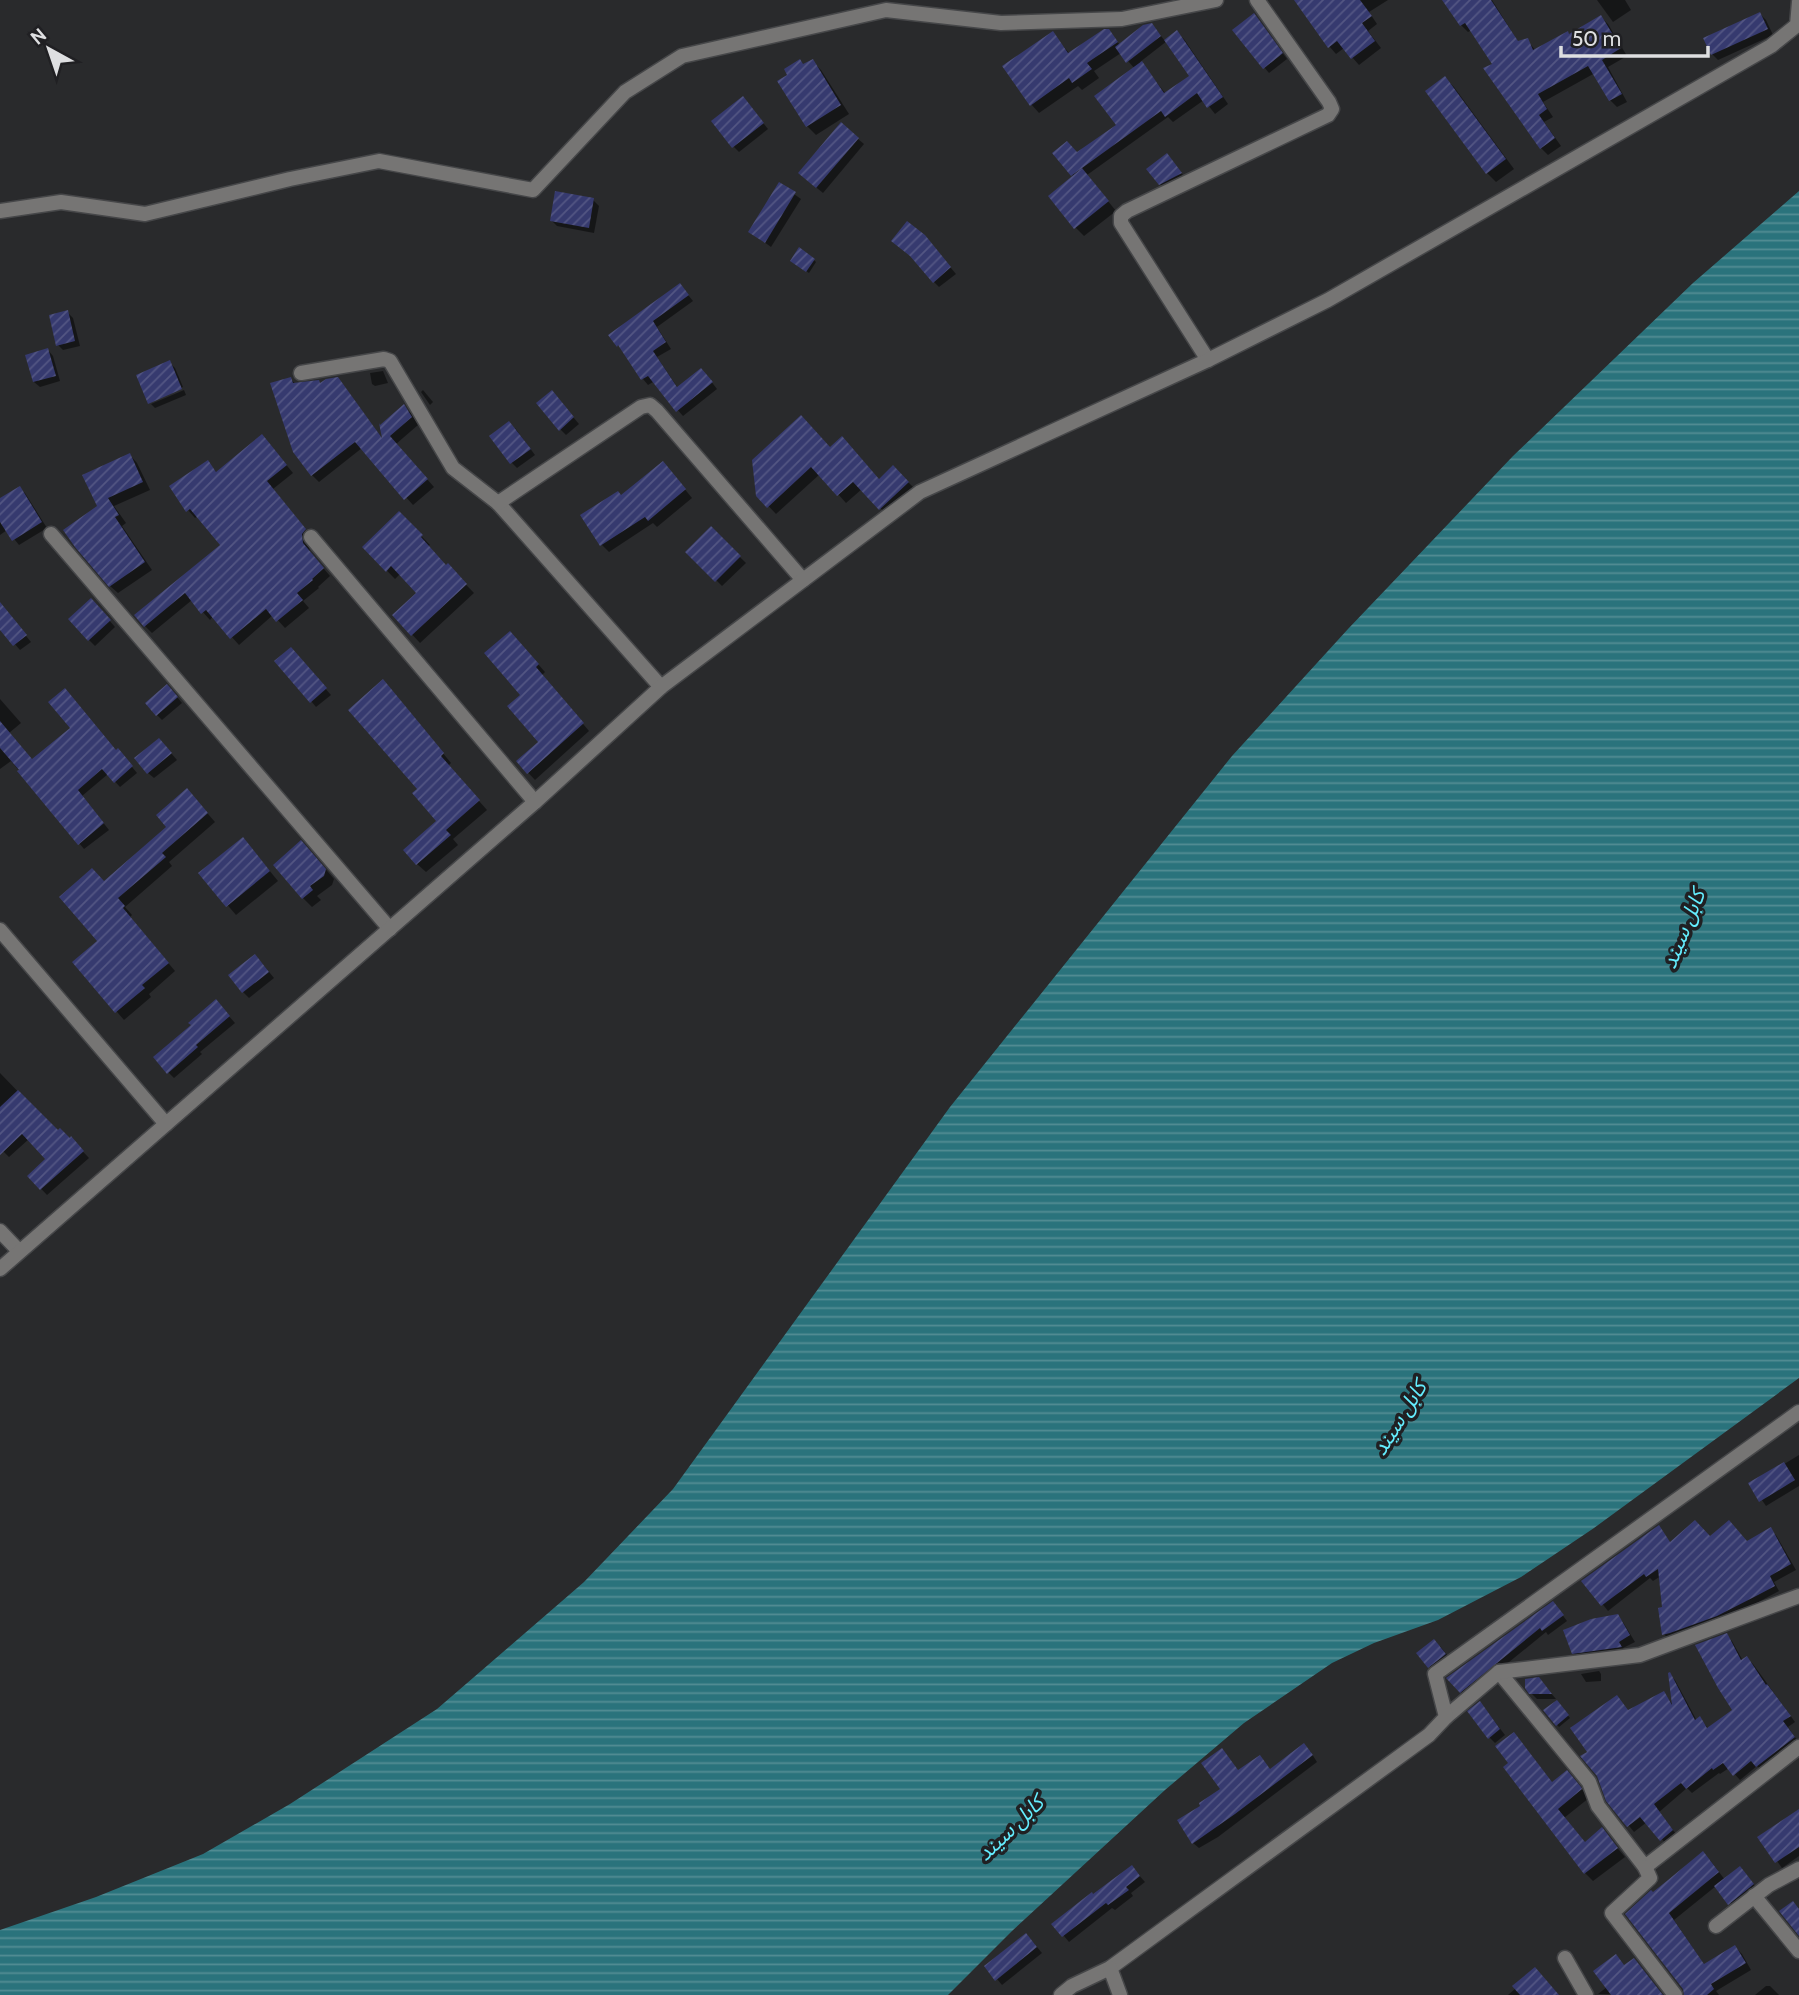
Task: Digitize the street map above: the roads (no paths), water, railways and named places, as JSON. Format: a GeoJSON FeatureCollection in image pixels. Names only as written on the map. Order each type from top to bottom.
{"type":"FeatureCollection","features":[{"type":"Feature","properties":{"kind":"street"},"geometry":{"type":"LineString","coordinates":[[0,211],[61,202],[145,214],[290,179],[379,161],[533,190],[625,92],[682,56],[886,10],[1014,23],[1122,19],[1216,0]]}},
{"type":"Feature","properties":{"kind":"street"},"geometry":{"type":"LineString","coordinates":[[1208,360],[1121,223],[1121,216],[1126,211],[1328,115],[1332,109],[1256,0]]}},
{"type":"Feature","properties":{"kind":"street"},"geometry":{"type":"LineString","coordinates":[[0,1269],[535,802],[661,687],[920,492],[1208,360],[1328,300],[1771,46],[1797,25],[1799,1]]}},
{"type":"Feature","properties":{"kind":"street"},"geometry":{"type":"LineString","coordinates":[[302,373],[384,359],[390,361],[453,468],[498,503],[661,687]]}},
{"type":"Feature","properties":{"kind":"street"},"geometry":{"type":"LineString","coordinates":[[498,503],[641,407],[650,405],[803,580]]}},
{"type":"Feature","properties":{"kind":"street"},"geometry":{"type":"LineString","coordinates":[[51,534],[390,929]]}},
{"type":"Feature","properties":{"kind":"street"},"geometry":{"type":"LineString","coordinates":[[311,537],[535,802]]}},
{"type":"Feature","properties":{"kind":"street"},"geometry":{"type":"LineString","coordinates":[[0,930],[166,1124]]}},
{"type":"Feature","properties":{"kind":"street"},"geometry":{"type":"LineString","coordinates":[[0,1231],[19,1251]]}},
{"type":"Feature","properties":{"kind":"street"},"geometry":{"type":"LineString","coordinates":[[1446,1717],[1435,1674],[1799,1412]]}},
{"type":"Feature","properties":{"kind":"street"},"geometry":{"type":"LineString","coordinates":[[1061,1995],[1072,1986],[1110,1968],[1429,1735],[1499,1672],[1640,1655],[1799,1596]]}},
{"type":"Feature","properties":{"kind":"street"},"geometry":{"type":"LineString","coordinates":[[1499,1672],[1589,1782],[1598,1806],[1646,1867],[1650,1878],[1612,1913],[1675,1995]]}},
{"type":"Feature","properties":{"kind":"street"},"geometry":{"type":"LineString","coordinates":[[1646,1867],[1799,1747]]}},
{"type":"Feature","properties":{"kind":"street"},"geometry":{"type":"LineString","coordinates":[[1716,1926],[1769,1885],[1799,1868]]}},
{"type":"Feature","properties":{"kind":"street"},"geometry":{"type":"LineString","coordinates":[[1754,1896],[1799,1951]]}},
{"type":"Feature","properties":{"kind":"street"},"geometry":{"type":"LineString","coordinates":[[1565,1958],[1586,1995]]}},
{"type":"Feature","properties":{"kind":"street"},"geometry":{"type":"LineString","coordinates":[[1110,1968],[1120,1995]]}},
{"type":"Feature","properties":{"kind":"water","name":"کابل سيند"},"geometry":{"type":"Polygon","coordinates":[[[1799,191],[1799,1378],[1594,1528],[1521,1577],[1438,1620],[1374,1643],[1332,1663],[1244,1723],[1165,1790],[1012,1931],[948,1995],[0,1995],[0,1930],[96,1897],[203,1854],[290,1804],[437,1709],[584,1582],[673,1489],[950,1107],[1232,756],[1348,629],[1513,456],[1693,283],[1799,191]]]}}]}
